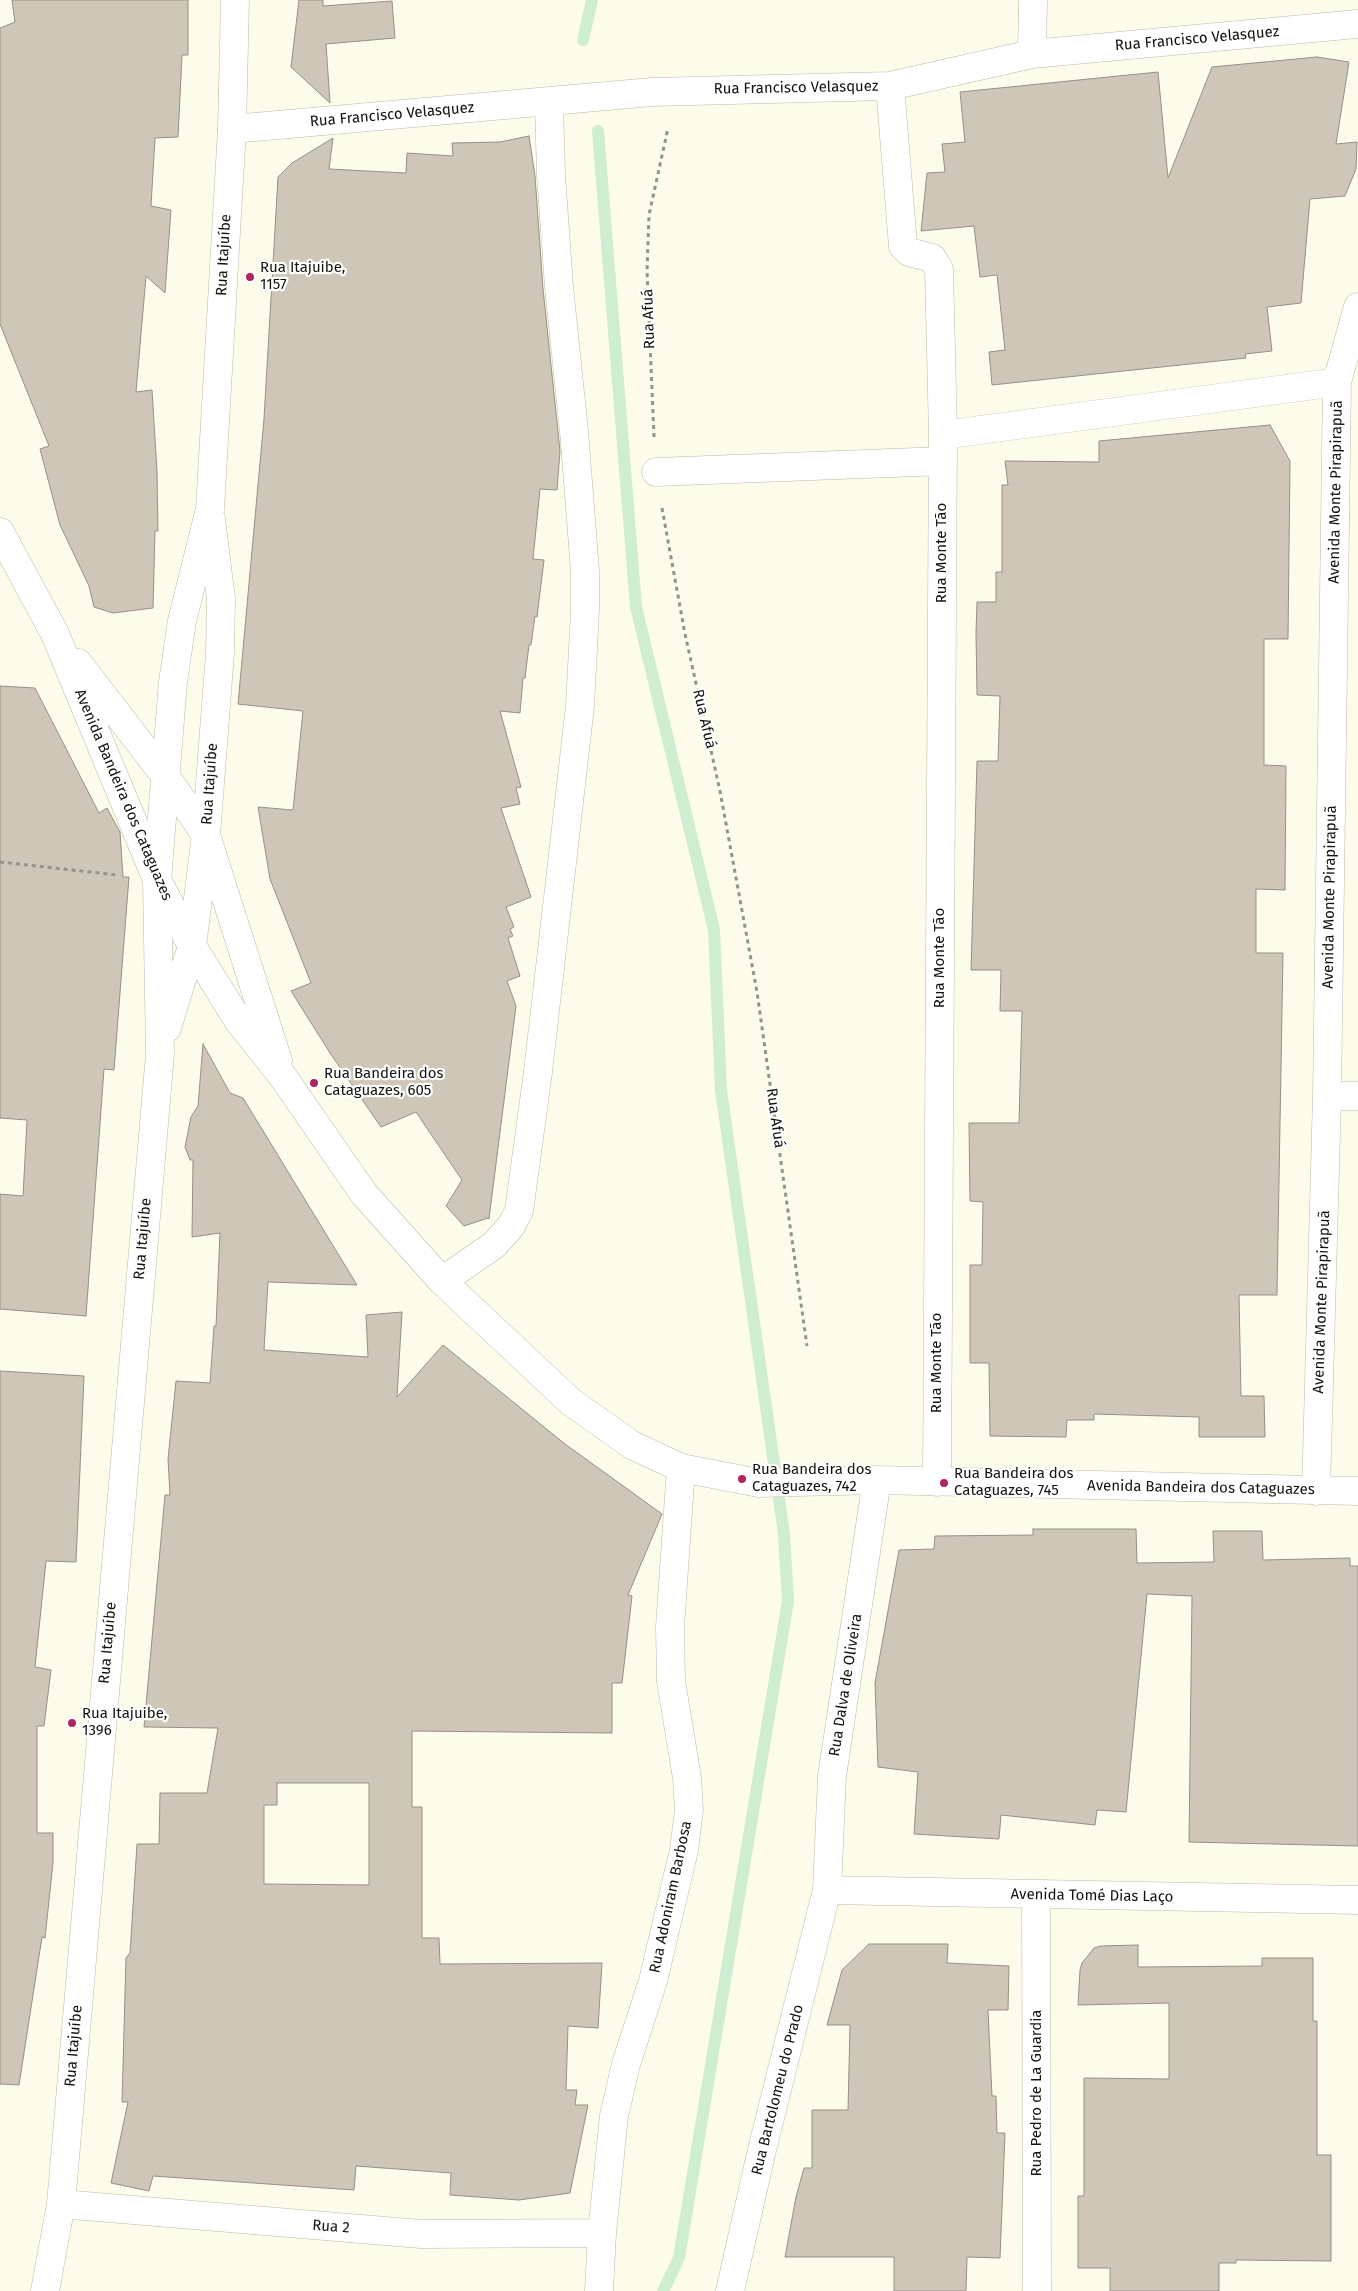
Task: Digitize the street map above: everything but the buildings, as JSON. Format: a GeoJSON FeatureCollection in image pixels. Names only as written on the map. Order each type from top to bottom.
{"type":"FeatureCollection","features":[{"type":"Feature","properties":{"kind":"street","name":"Rua Itajuíbe"},"geometry":{"type":"LineString","coordinates":[[45,2291],[61,2204],[160,1054],[157,880],[173,682],[182,621],[210,509],[232,129],[235,0]]}},
{"type":"Feature","properties":{"kind":"street"},"geometry":{"type":"LineString","coordinates":[[1032,54],[1033,0]]}},
{"type":"Feature","properties":{"kind":"street","name":"Rua Francisco Velasquez"},"geometry":{"type":"LineString","coordinates":[[232,129],[664,91],[890,86],[1032,54],[1358,24]]}},
{"type":"Feature","properties":{"kind":"street","name":"Rua Monte Tão"},"geometry":{"type":"LineString","coordinates":[[890,86],[903,246],[909,252],[932,258],[939,269],[943,448],[937,1482]]}},
{"type":"Feature","properties":{"kind":"street"},"geometry":{"type":"LineString","coordinates":[[442,1281],[494,1245],[511,1226],[519,1211],[539,1062],[580,706],[585,571],[574,431],[558,278],[551,175],[556,101]]}},
{"type":"Feature","properties":{"kind":"street","name":"Avenida Monte Pirapirapuã"},"geometry":{"type":"LineString","coordinates":[[1316,1491],[1327,1096],[1337,382],[1358,307]]}},
{"type":"Feature","properties":{"kind":"street"},"geometry":{"type":"LineString","coordinates":[[656,472],[943,448],[1337,382]]}},
{"type":"Feature","properties":{"kind":"street","name":"Rua Itajuíbe"},"geometry":{"type":"LineString","coordinates":[[160,1054],[192,946],[206,835],[220,653],[221,599],[210,509]]}},
{"type":"Feature","properties":{"kind":"street","name":"Avenida Bandeira dos Cataguazes"},"geometry":{"type":"LineString","coordinates":[[0,532],[55,634],[157,880],[192,946],[238,1020],[283,1077],[364,1194],[442,1281],[571,1402],[632,1445],[681,1468],[759,1483],[877,1480],[1358,1491]]}},
{"type":"Feature","properties":{"kind":"street","name":"Avenida Bandeira dos Cataguazes"},"geometry":{"type":"LineString","coordinates":[[55,634],[166,777],[206,835],[283,1077]]}},
{"type":"Feature","properties":{"kind":"street"},"geometry":{"type":"LineString","coordinates":[[1327,1096],[1358,1096]]}},
{"type":"Feature","properties":{"kind":"street","name":"Rua Adoniram Barbosa"},"geometry":{"type":"LineString","coordinates":[[599,2291],[602,2233],[614,2116],[626,2064],[653,1981],[684,1850],[689,1810],[687,1778],[671,1681],[670,1627],[681,1468]]}},
{"type":"Feature","properties":{"kind":"street","name":"Rua Dalva de Oliveira"},"geometry":{"type":"LineString","coordinates":[[827,1890],[832,1776],[877,1480]]}},
{"type":"Feature","properties":{"kind":"street","name":"Avenida Tomé Dias Laço"},"geometry":{"type":"LineString","coordinates":[[827,1890],[1358,1900]]}},
{"type":"Feature","properties":{"kind":"street","name":"Rua Bartolomeu do Prado"},"geometry":{"type":"LineString","coordinates":[[730,2291],[761,2154],[827,1890]]}},
{"type":"Feature","properties":{"kind":"street","name":"Rua Pedro de La Guardia"},"geometry":{"type":"LineString","coordinates":[[1036,1895],[1037,2291]]}},
{"type":"Feature","properties":{"kind":"street","name":"Rua 2"},"geometry":{"type":"LineString","coordinates":[[61,2204],[421,2234],[602,2233]]}},
{"type":"Feature","properties":{"kind":"path","name":"Rua Afuá"},"geometry":{"type":"LineString","coordinates":[[664,91],[649,215],[647,272],[656,472],[685,634],[720,791],[757,992],[807,1346]]}},
{"type":"Feature","properties":{"kind":"path"},"geometry":{"type":"LineString","coordinates":[[0,862],[157,880]]}},
{"type":"Feature","properties":{"kind":"waterway"},"geometry":{"type":"LineString","coordinates":[[583,40],[592,0]]}},
{"type":"Feature","properties":{"kind":"waterway"},"geometry":{"type":"LineString","coordinates":[[598,131],[636,607],[714,930],[721,1090],[784,1534],[788,1601],[679,2258],[663,2291]]}},
{"type":"Feature","properties":{"kind":"place","name":"Rua Itajuibe, 1157"},"geometry":{"type":"Point","coordinates":[250,277]}},
{"type":"Feature","properties":{"kind":"place","name":"Rua Bandeira dos Cataguazes, 605"},"geometry":{"type":"Point","coordinates":[314,1083]}},
{"type":"Feature","properties":{"kind":"place","name":"Rua Bandeira dos Cataguazes, 742"},"geometry":{"type":"Point","coordinates":[742,1479]}},
{"type":"Feature","properties":{"kind":"place","name":"Rua Bandeira dos Cataguazes, 745"},"geometry":{"type":"Point","coordinates":[944,1483]}},
{"type":"Feature","properties":{"kind":"place","name":"Rua Itajuibe, 1396"},"geometry":{"type":"Point","coordinates":[72,1723]}}]}
